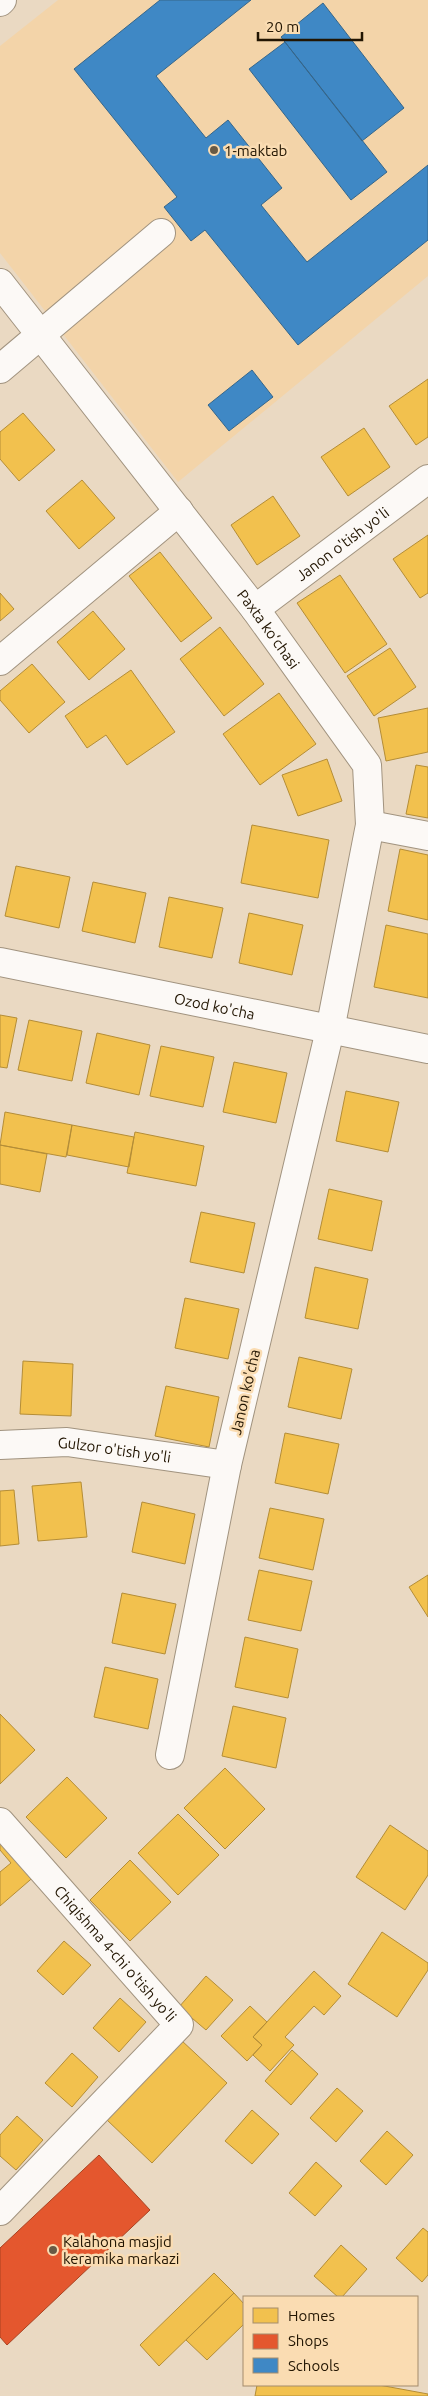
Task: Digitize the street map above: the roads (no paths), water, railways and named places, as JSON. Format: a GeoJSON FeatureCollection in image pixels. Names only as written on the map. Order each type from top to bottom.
{"type":"FeatureCollection","features":[{"type":"Feature","properties":{"kind":"street"},"geometry":{"type":"LineString","coordinates":[[0,369],[161,233]]}},
{"type":"Feature","properties":{"kind":"street","name":"Paxta ko‘chasi"},"geometry":{"type":"LineString","coordinates":[[0,283],[256,609],[367,765],[370,825],[330,1030]]}},
{"type":"Feature","properties":{"kind":"street","name":"Janon o'tish yo'li"},"geometry":{"type":"LineString","coordinates":[[256,609],[428,479]]}},
{"type":"Feature","properties":{"kind":"street"},"geometry":{"type":"LineString","coordinates":[[0,661],[179,511]]}},
{"type":"Feature","properties":{"kind":"street"},"geometry":{"type":"LineString","coordinates":[[370,825],[428,836]]}},
{"type":"Feature","properties":{"kind":"street","name":"Ozod ko'cha"},"geometry":{"type":"LineString","coordinates":[[0,962],[428,1049]]}},
{"type":"Feature","properties":{"kind":"street","name":"Janon ko'cha"},"geometry":{"type":"LineString","coordinates":[[170,1756],[227,1465],[330,1030]]}},
{"type":"Feature","properties":{"kind":"street","name":"Gulzor o'tish yo'li"},"geometry":{"type":"LineString","coordinates":[[0,1445],[67,1442],[227,1465]]}},
{"type":"Feature","properties":{"kind":"street","name":"Chiqishma 4-chi o'tish yo'li"},"geometry":{"type":"LineString","coordinates":[[0,1822],[179,2025],[0,2211]]}},
{"type":"Feature","properties":{"kind":"place","name":"1-maktab"},"geometry":{"type":"Point","coordinates":[214,150]}},
{"type":"Feature","properties":{"kind":"place","name":"Kalahona masjid keramika markazi"},"geometry":{"type":"Point","coordinates":[53,2250]}}]}
